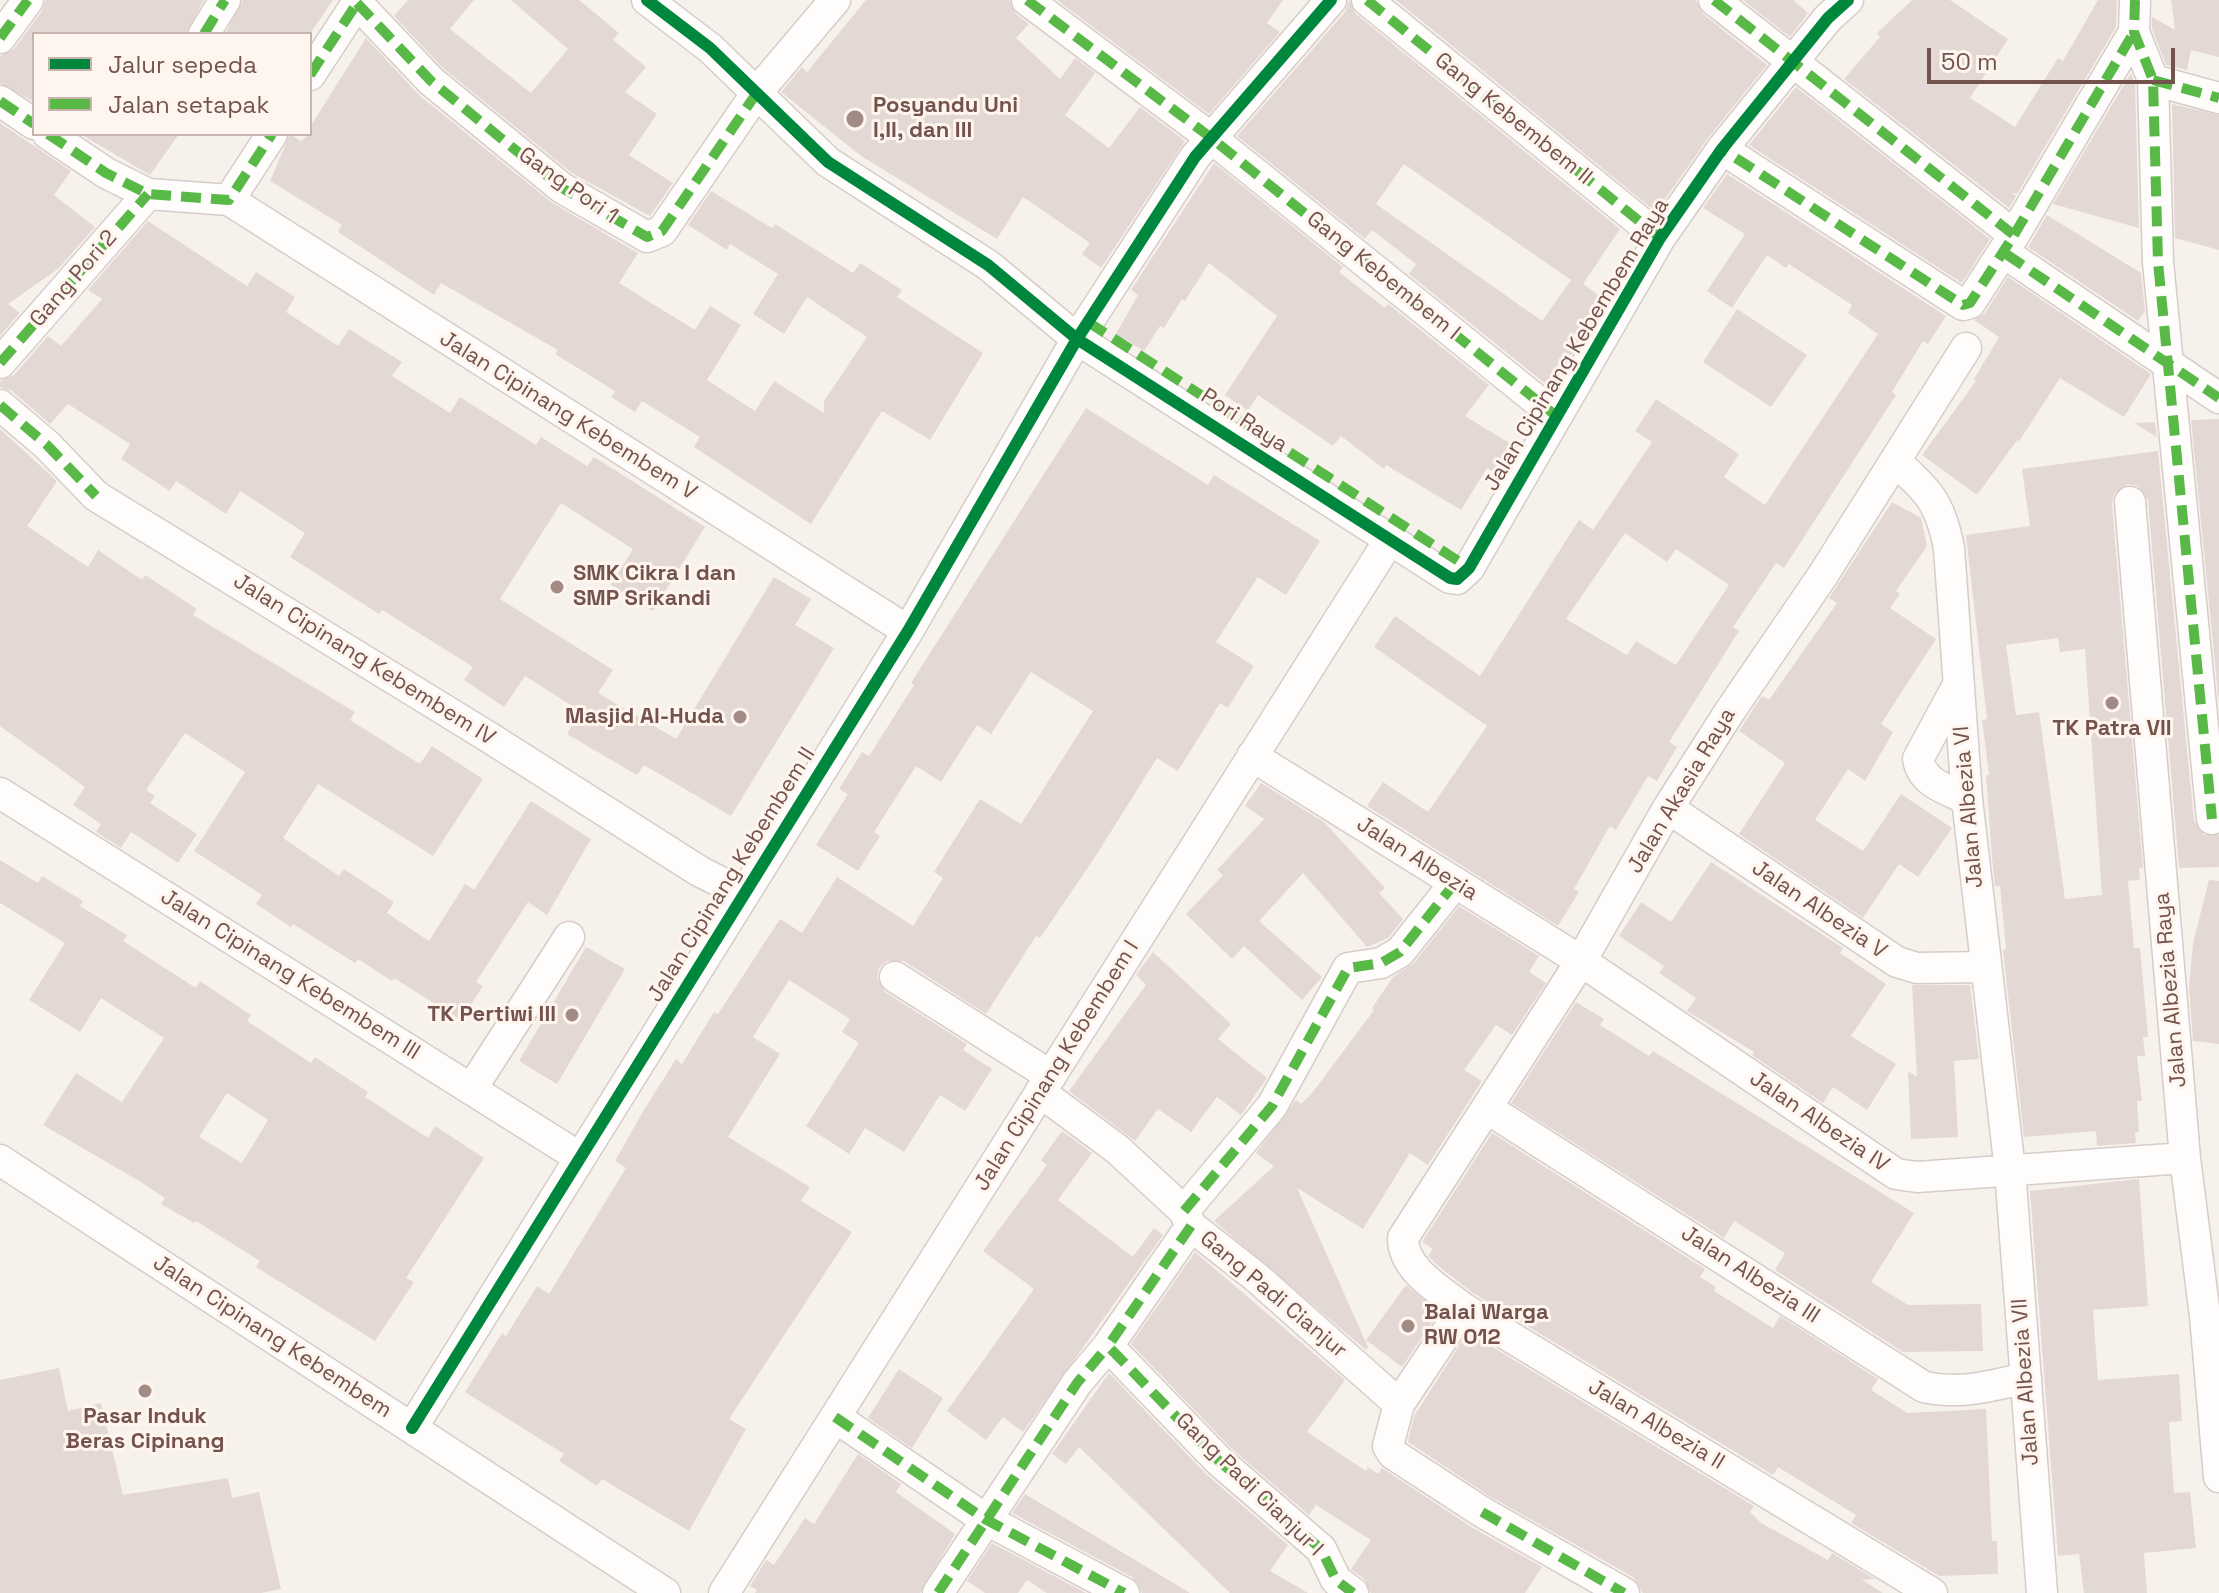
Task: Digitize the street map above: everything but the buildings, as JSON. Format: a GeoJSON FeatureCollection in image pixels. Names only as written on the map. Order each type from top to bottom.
{"type":"FeatureCollection","features":[{"type":"Feature","properties":{"kind":"street"},"geometry":{"type":"LineString","coordinates":[[0,38],[28,0]]}},
{"type":"Feature","properties":{"kind":"street"},"geometry":{"type":"LineString","coordinates":[[205,32],[225,0]]}},
{"type":"Feature","properties":{"kind":"street"},"geometry":{"type":"LineString","coordinates":[[647,0],[710,48],[758,91],[828,162],[1083,330],[1469,568],[1457,579],[1450,578],[1390,539]]}},
{"type":"Feature","properties":{"kind":"street"},"geometry":{"type":"LineString","coordinates":[[758,91],[835,0]]}},
{"type":"Feature","properties":{"kind":"street","name":"Gang Kebembem I"},"geometry":{"type":"LineString","coordinates":[[1027,0],[1210,137],[1555,415]]}},
{"type":"Feature","properties":{"kind":"street"},"geometry":{"type":"LineString","coordinates":[[1210,137],[1331,0]]}},
{"type":"Feature","properties":{"kind":"street","name":"Gang Kebembem II"},"geometry":{"type":"LineString","coordinates":[[1367,0],[1660,238]]}},
{"type":"Feature","properties":{"kind":"street"},"geometry":{"type":"LineString","coordinates":[[1714,0],[1794,62],[2010,244],[2219,398]]}},
{"type":"Feature","properties":{"kind":"street","name":"Jalan Cipinang Kebembem Raya"},"geometry":{"type":"LineString","coordinates":[[1469,568],[1660,238],[1722,149],[1828,18],[1848,0]]}},
{"type":"Feature","properties":{"kind":"street"},"geometry":{"type":"LineString","coordinates":[[2135,0],[2134,32],[2153,80],[2158,262],[2212,819]]}},
{"type":"Feature","properties":{"kind":"street"},"geometry":{"type":"LineString","coordinates":[[312,72],[358,2]]}},
{"type":"Feature","properties":{"kind":"street","name":"Gang Pori 1"},"geometry":{"type":"LineString","coordinates":[[358,2],[431,81],[562,188],[647,237],[662,231],[758,91]]}},
{"type":"Feature","properties":{"kind":"street"},"geometry":{"type":"LineString","coordinates":[[1722,149],[1963,305],[1970,303],[2010,244],[2134,32]]}},
{"type":"Feature","properties":{"kind":"street"},"geometry":{"type":"LineString","coordinates":[[2153,80],[2219,98]]}},
{"type":"Feature","properties":{"kind":"street"},"geometry":{"type":"LineString","coordinates":[[0,101],[32,123]]}},
{"type":"Feature","properties":{"kind":"street"},"geometry":{"type":"LineString","coordinates":[[51,136],[106,173],[148,194],[229,200],[271,136]]}},
{"type":"Feature","properties":{"kind":"street","name":"Jalan Cipinang Kebembem II"},"geometry":{"type":"LineString","coordinates":[[412,1428],[908,631],[1083,330],[1210,137]]}},
{"type":"Feature","properties":{"kind":"street","name":"Gang Pori 2"},"geometry":{"type":"LineString","coordinates":[[0,363],[148,194]]}},
{"type":"Feature","properties":{"kind":"street","name":"Jalan Cipinang Kebembem V"},"geometry":{"type":"LineString","coordinates":[[229,200],[908,631]]}},
{"type":"Feature","properties":{"kind":"street","name":"Pori Raya"},"geometry":{"type":"LineString","coordinates":[[1083,330],[1390,539]]}},
{"type":"Feature","properties":{"kind":"street","name":"Jalan Akasia Raya"},"geometry":{"type":"LineString","coordinates":[[1403,1238],[1581,961],[1668,808],[1966,348]]}},
{"type":"Feature","properties":{"kind":"street","name":"Jalan Cipinang Kebembem IV"},"geometry":{"type":"LineString","coordinates":[[0,405],[47,445],[96,496],[487,736],[699,871],[744,894]]}},
{"type":"Feature","properties":{"kind":"street","name":"Jalan Albezia VI"},"geometry":{"type":"LineString","coordinates":[[1895,461],[1932,494],[1943,518],[1949,548],[1967,799],[2010,1170]]}},
{"type":"Feature","properties":{"kind":"street","name":"Jalan Albezia Raya"},"geometry":{"type":"LineString","coordinates":[[2130,502],[2185,1158],[2205,1316],[2219,1477]]}},
{"type":"Feature","properties":{"kind":"street","name":"Jalan Cipinang Kebembem I"},"geometry":{"type":"LineString","coordinates":[[724,1593],[1390,539]]}},
{"type":"Feature","properties":{"kind":"street"},"geometry":{"type":"LineString","coordinates":[[1958,685],[1918,759],[1920,771],[1927,780],[1967,799]]}},
{"type":"Feature","properties":{"kind":"street","name":"Jalan Albezia"},"geometry":{"type":"LineString","coordinates":[[1252,756],[1581,961]]}},
{"type":"Feature","properties":{"kind":"street","name":"Jalan Cipinang Kebembem III"},"geometry":{"type":"LineString","coordinates":[[0,793],[579,1157]]}},
{"type":"Feature","properties":{"kind":"street","name":"Jalan Albezia V"},"geometry":{"type":"LineString","coordinates":[[1668,808],[1897,962],[1917,968],[1985,967]]}},
{"type":"Feature","properties":{"kind":"street"},"geometry":{"type":"LineString","coordinates":[[938,1593],[1077,1383],[1108,1346],[1188,1218],[1272,1106],[1348,968],[1361,963],[1381,963],[1400,952],[1455,883]]}},
{"type":"Feature","properties":{"kind":"street"},"geometry":{"type":"LineString","coordinates":[[472,1088],[569,937]]}},
{"type":"Feature","properties":{"kind":"street","name":"Jalan Albezia IV"},"geometry":{"type":"LineString","coordinates":[[1581,961],[1896,1174],[1917,1177],[2185,1158]]}},
{"type":"Feature","properties":{"kind":"street","name":"Gang Padi Cianjur"},"geometry":{"type":"LineString","coordinates":[[895,977],[1046,1084],[1188,1218],[1399,1404]]}},
{"type":"Feature","properties":{"kind":"street","name":"Jalan Albezia III"},"geometry":{"type":"LineString","coordinates":[[1488,1109],[1924,1387],[1947,1392],[1970,1391],[2026,1378]]}},
{"type":"Feature","properties":{"kind":"street","name":"Jalan Cipinang Kebembem"},"geometry":{"type":"LineString","coordinates":[[0,1160],[665,1593]]}},
{"type":"Feature","properties":{"kind":"street","name":"Jalan Albezia VII"},"geometry":{"type":"LineString","coordinates":[[2010,1170],[2042,1593]]}},
{"type":"Feature","properties":{"kind":"street","name":"Jalan Albezia II"},"geometry":{"type":"LineString","coordinates":[[1403,1238],[1405,1253],[1412,1266],[1463,1308],[1932,1593]]}},
{"type":"Feature","properties":{"kind":"street"},"geometry":{"type":"LineString","coordinates":[[1463,1308],[1399,1404],[1388,1446],[1393,1454],[1482,1512],[1624,1593]]}},
{"type":"Feature","properties":{"kind":"street","name":"Gang Padi Cianjur I"},"geometry":{"type":"LineString","coordinates":[[1108,1346],[1219,1461],[1321,1549],[1336,1580],[1353,1593]]}},
{"type":"Feature","properties":{"kind":"street"},"geometry":{"type":"LineString","coordinates":[[835,1417],[985,1519],[1124,1593]]}},
{"type":"Feature","properties":{"kind":"marked path"},"geometry":{"type":"LineString","coordinates":[[0,38],[28,0]]}},
{"type":"Feature","properties":{"kind":"marked path"},"geometry":{"type":"LineString","coordinates":[[205,32],[225,0]]}},
{"type":"Feature","properties":{"kind":"marked path"},"geometry":{"type":"LineString","coordinates":[[312,72],[359,0]]}},
{"type":"Feature","properties":{"kind":"marked path"},"geometry":{"type":"LineString","coordinates":[[1027,0],[1210,137],[1555,415]]}},
{"type":"Feature","properties":{"kind":"marked path"},"geometry":{"type":"LineString","coordinates":[[1367,0],[1660,238]]}},
{"type":"Feature","properties":{"kind":"marked path"},"geometry":{"type":"LineString","coordinates":[[1714,0],[2014,235],[1970,303],[1963,305],[1722,149]]}},
{"type":"Feature","properties":{"kind":"marked path"},"geometry":{"type":"LineString","coordinates":[[2135,0],[2134,32],[2153,80],[2158,262],[2212,819]]}},
{"type":"Feature","properties":{"kind":"marked path"},"geometry":{"type":"LineString","coordinates":[[357,3],[431,81],[562,188],[647,237],[662,231],[758,91]]}},
{"type":"Feature","properties":{"kind":"marked path"},"geometry":{"type":"LineString","coordinates":[[2014,235],[2134,32]]}},
{"type":"Feature","properties":{"kind":"marked path"},"geometry":{"type":"LineString","coordinates":[[2153,80],[2219,98]]}},
{"type":"Feature","properties":{"kind":"marked path"},"geometry":{"type":"LineString","coordinates":[[0,101],[32,123]]}},
{"type":"Feature","properties":{"kind":"marked path"},"geometry":{"type":"LineString","coordinates":[[51,136],[106,173],[148,194],[229,200],[271,136]]}},
{"type":"Feature","properties":{"kind":"marked path"},"geometry":{"type":"LineString","coordinates":[[0,363],[148,194]]}},
{"type":"Feature","properties":{"kind":"marked path"},"geometry":{"type":"LineString","coordinates":[[2006,254],[2219,398]]}},
{"type":"Feature","properties":{"kind":"marked path"},"geometry":{"type":"LineString","coordinates":[[1088,322],[1469,568]]}},
{"type":"Feature","properties":{"kind":"marked path"},"geometry":{"type":"LineString","coordinates":[[0,405],[47,445],[96,496]]}},
{"type":"Feature","properties":{"kind":"marked path"},"geometry":{"type":"LineString","coordinates":[[1184,1211],[1272,1106],[1348,968],[1381,963],[1400,952],[1455,883]]}},
{"type":"Feature","properties":{"kind":"marked path"},"geometry":{"type":"LineString","coordinates":[[1191,1226],[1108,1346],[1219,1461],[1321,1549],[1336,1580],[1353,1593]]}},
{"type":"Feature","properties":{"kind":"marked path"},"geometry":{"type":"LineString","coordinates":[[938,1593],[1077,1383],[1108,1346]]}},
{"type":"Feature","properties":{"kind":"marked path"},"geometry":{"type":"LineString","coordinates":[[835,1417],[985,1519],[1124,1593]]}},
{"type":"Feature","properties":{"kind":"marked path"},"geometry":{"type":"LineString","coordinates":[[1482,1512],[1624,1593]]}},
{"type":"Feature","properties":{"kind":"cycle path"},"geometry":{"type":"LineString","coordinates":[[647,0],[710,48],[828,162],[988,265],[1077,339],[1450,578],[1457,579],[1469,568],[1660,238],[1722,149],[1828,18],[1848,0]]}},
{"type":"Feature","properties":{"kind":"cycle path"},"geometry":{"type":"LineString","coordinates":[[412,1428],[908,631],[1077,339],[1195,157],[1331,0]]}},
{"type":"Feature","properties":{"kind":"place","name":"Posyandu Uni I,II, dan III"},"geometry":{"type":"Point","coordinates":[855,119]}},
{"type":"Feature","properties":{"kind":"place","name":"SMK Cikra I dan SMP Srikandi"},"geometry":{"type":"Point","coordinates":[557,587]}},
{"type":"Feature","properties":{"kind":"place","name":"TK Patra VII"},"geometry":{"type":"Point","coordinates":[2112,703]}},
{"type":"Feature","properties":{"kind":"place","name":"Masjid Al-Huda"},"geometry":{"type":"Point","coordinates":[740,717]}},
{"type":"Feature","properties":{"kind":"place","name":"TK Pertiwi III"},"geometry":{"type":"Point","coordinates":[572,1015]}},
{"type":"Feature","properties":{"kind":"place","name":"Balai Warga RW 012"},"geometry":{"type":"Point","coordinates":[1408,1326]}},
{"type":"Feature","properties":{"kind":"place","name":"Pasar Induk Beras Cipinang"},"geometry":{"type":"Point","coordinates":[145,1391]}}]}
